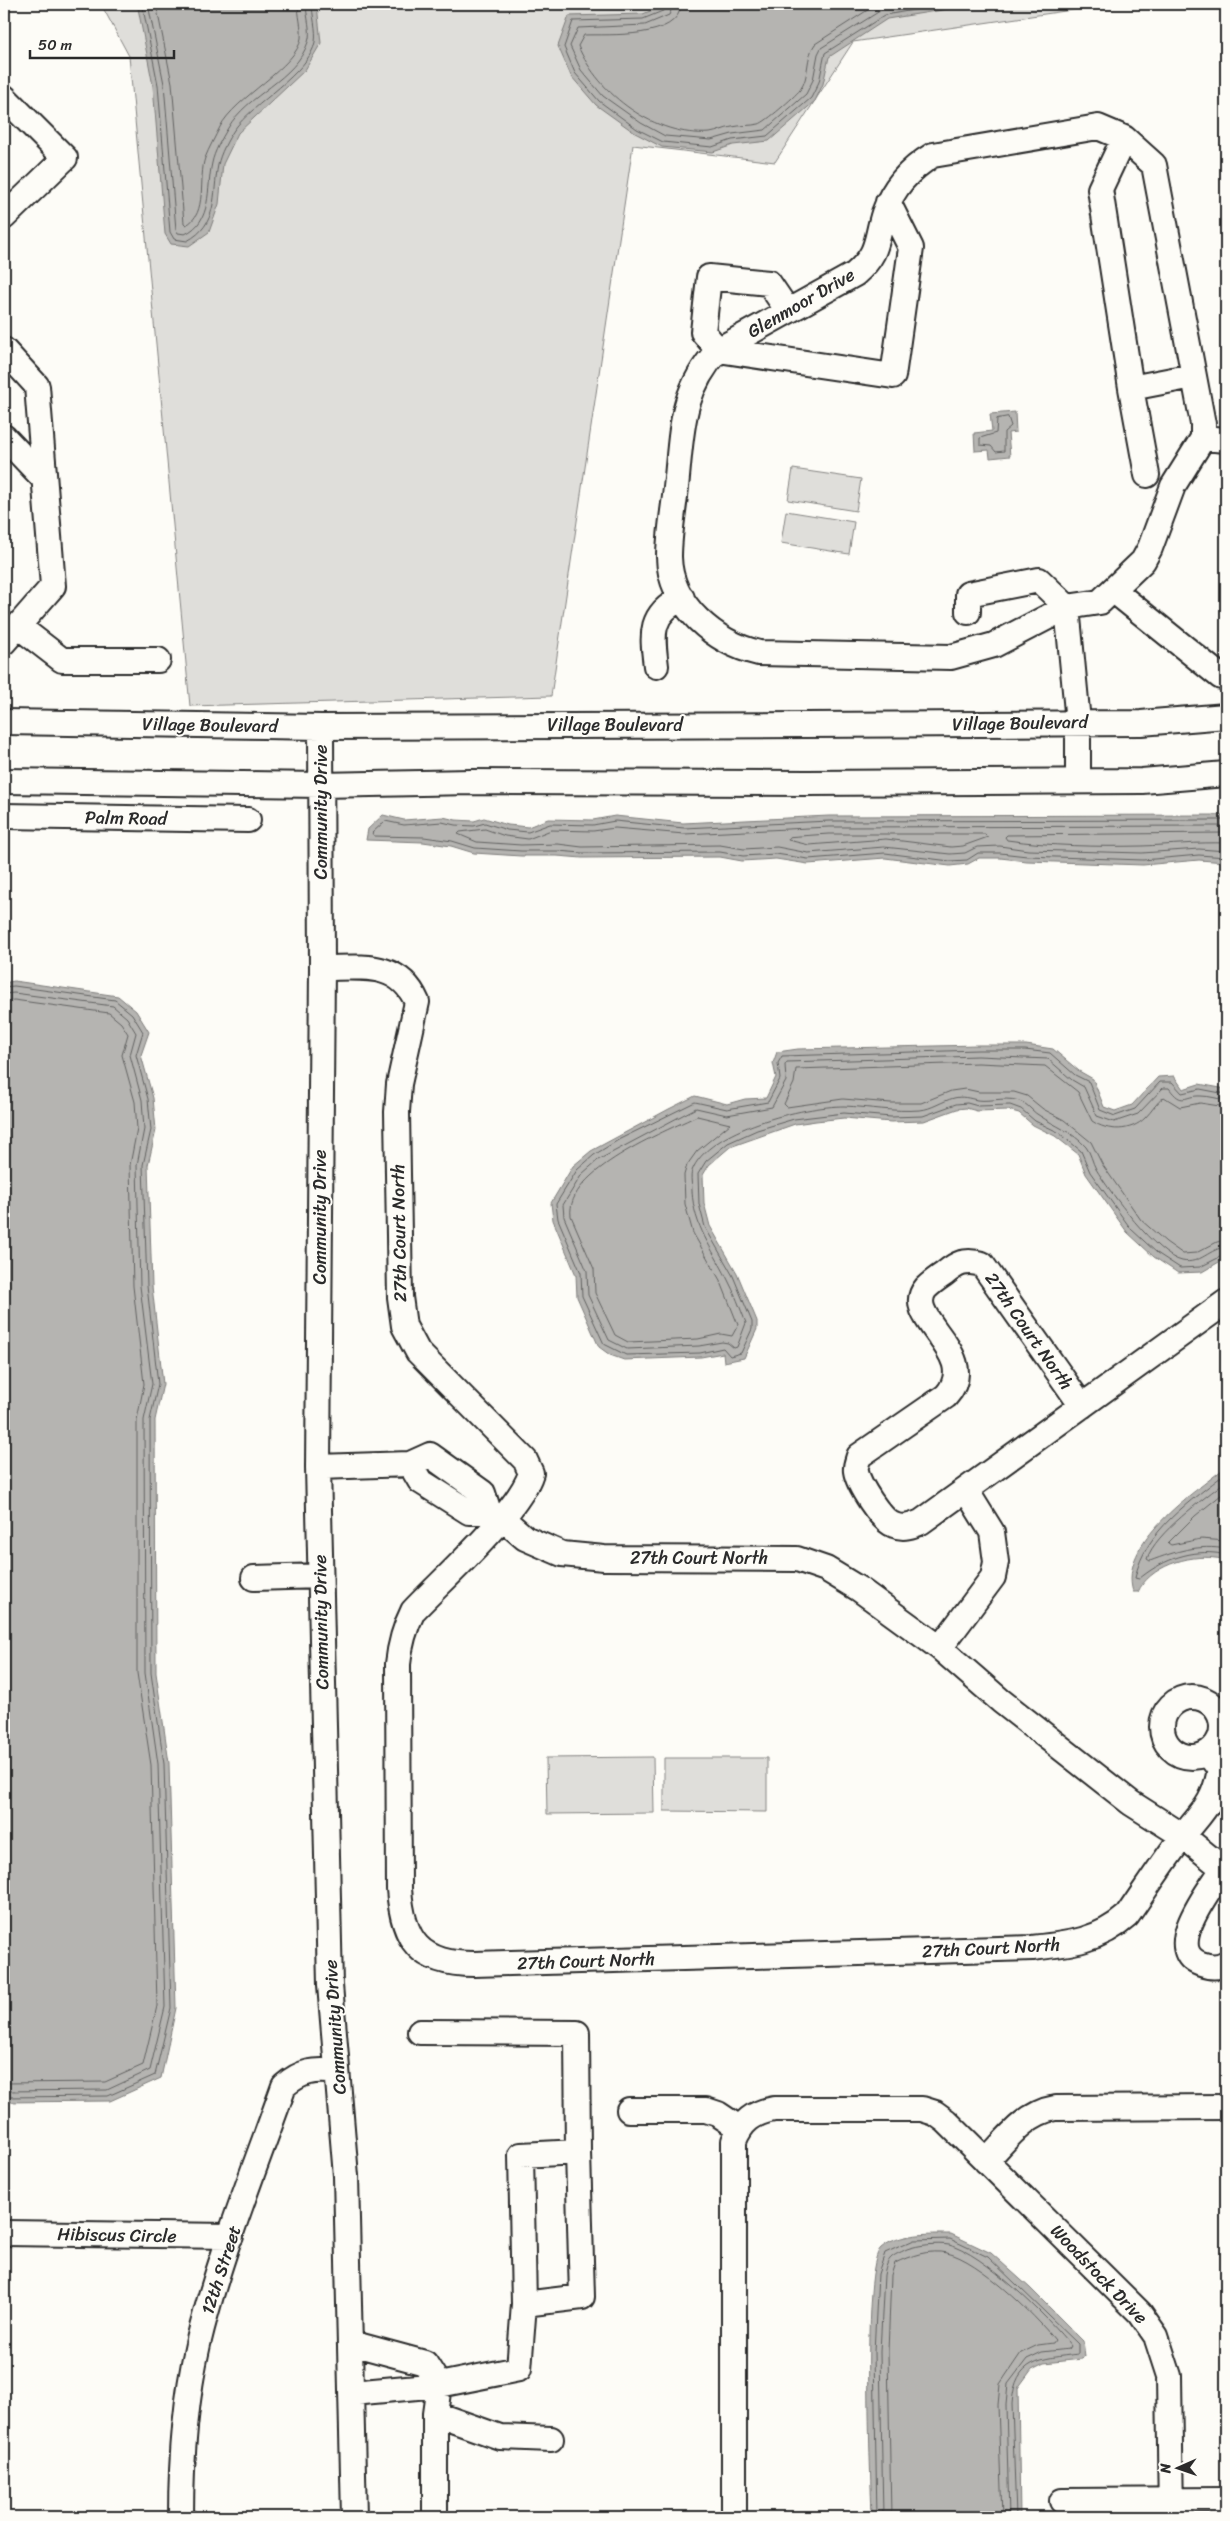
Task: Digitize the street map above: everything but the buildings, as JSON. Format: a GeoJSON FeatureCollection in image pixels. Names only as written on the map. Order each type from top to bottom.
{"type":"FeatureCollection","features":[{"type":"Feature","properties":{"kind":"street"},"geometry":{"type":"LineString","coordinates":[[4,97],[65,158],[6,209]]}},
{"type":"Feature","properties":{"kind":"street","name":"Glenmoor Drive"},"geometry":{"type":"LineString","coordinates":[[1098,127],[1124,138],[1154,165],[1194,376],[1203,438],[1173,486],[1150,548],[1143,561],[1100,602],[1067,608],[994,645],[951,657],[759,653],[744,650],[719,638],[698,620],[676,586],[669,559],[683,416],[692,387],[708,361],[718,350],[855,274],[865,265],[878,242],[888,202],[895,190],[912,170],[933,155],[1098,127]]}},
{"type":"Feature","properties":{"kind":"street"},"geometry":{"type":"LineString","coordinates":[[1124,138],[1100,189],[1131,388],[1147,475]]}},
{"type":"Feature","properties":{"kind":"street"},"geometry":{"type":"LineString","coordinates":[[788,311],[769,283],[709,277],[703,332],[718,350],[892,376],[911,248],[888,202]]}},
{"type":"Feature","properties":{"kind":"street"},"geometry":{"type":"LineString","coordinates":[[4,350],[37,386],[53,586],[11,634],[62,660],[158,660]]}},
{"type":"Feature","properties":{"kind":"street"},"geometry":{"type":"LineString","coordinates":[[1131,388],[1194,376]]}},
{"type":"Feature","properties":{"kind":"street"},"geometry":{"type":"LineString","coordinates":[[4,437],[44,479]]}},
{"type":"Feature","properties":{"kind":"street"},"geometry":{"type":"LineString","coordinates":[[1203,438],[1226,440]]}},
{"type":"Feature","properties":{"kind":"street"},"geometry":{"type":"LineString","coordinates":[[968,612],[968,594],[1039,580],[1067,608],[1078,722],[1078,780]]}},
{"type":"Feature","properties":{"kind":"street"},"geometry":{"type":"LineString","coordinates":[[1113,590],[1221,677]]}},
{"type":"Feature","properties":{"kind":"street"},"geometry":{"type":"LineString","coordinates":[[656,666],[653,642],[659,614],[670,604],[682,598]]}},
{"type":"Feature","properties":{"kind":"street","name":"Village Boulevard"},"geometry":{"type":"LineString","coordinates":[[4,722],[321,727],[1141,723],[1226,716]]}},
{"type":"Feature","properties":{"kind":"street","name":"Community Drive"},"geometry":{"type":"LineString","coordinates":[[321,727],[322,968],[318,1467],[320,1576],[330,1985],[346,2176],[354,2517]]}},
{"type":"Feature","properties":{"kind":"street"},"geometry":{"type":"LineString","coordinates":[[4,781],[321,785],[1142,781],[1226,774]]}},
{"type":"Feature","properties":{"kind":"street","name":"Palm Road"},"geometry":{"type":"LineString","coordinates":[[4,816],[248,820]]}},
{"type":"Feature","properties":{"kind":"street","name":"27th Court North"},"geometry":{"type":"LineString","coordinates":[[322,968],[377,968],[390,972],[403,980],[412,990],[417,1002],[399,1084],[397,1112],[401,1312],[410,1340],[418,1352],[524,1460],[531,1472],[527,1486],[496,1515],[413,1610],[404,1628],[400,1645],[398,1859],[401,1913],[406,1930],[417,1949],[434,1959],[456,1964],[474,1964],[1032,1948],[1072,1944],[1093,1938],[1115,1927],[1127,1916],[1183,1836],[1216,1798],[1220,1770],[1208,1753]]}},
{"type":"Feature","properties":{"kind":"street","name":"27th Court North"},"geometry":{"type":"LineString","coordinates":[[1082,1406],[982,1264],[969,1260],[956,1265],[925,1289],[921,1302],[925,1315],[957,1363],[956,1386],[946,1396],[865,1451],[859,1456],[855,1469],[860,1483],[882,1517],[894,1525],[908,1527],[921,1522],[966,1490],[1226,1302]]}},
{"type":"Feature","properties":{"kind":"street"},"geometry":{"type":"LineString","coordinates":[[318,1467],[410,1464],[420,1481],[469,1512],[496,1515]]}},
{"type":"Feature","properties":{"kind":"street"},"geometry":{"type":"LineString","coordinates":[[940,1648],[993,1577],[996,1562],[992,1532],[966,1490]]}},
{"type":"Feature","properties":{"kind":"street","name":"27th Court North"},"geometry":{"type":"LineString","coordinates":[[496,1515],[525,1538],[562,1554],[623,1558],[797,1559],[826,1569],[859,1590],[940,1648],[1000,1701],[1131,1803],[1183,1836],[1225,1870],[1196,1910],[1184,1938],[1187,1952],[1196,1962],[1210,1967],[1226,1963]]}},
{"type":"Feature","properties":{"kind":"street"},"geometry":{"type":"LineString","coordinates":[[254,1578],[320,1576]]}},
{"type":"Feature","properties":{"kind":"street"},"geometry":{"type":"LineString","coordinates":[[420,2032],[577,2033],[582,2297],[524,2304]]}},
{"type":"Feature","properties":{"kind":"street","name":"12th Street"},"geometry":{"type":"LineString","coordinates":[[181,2517],[182,2459],[193,2374],[212,2291],[231,2236],[284,2086],[297,2076],[310,2071],[337,2072]]}},
{"type":"Feature","properties":{"kind":"street"},"geometry":{"type":"LineString","coordinates":[[986,2161],[1030,2116],[1042,2110],[1055,2108],[1226,2107]]}},
{"type":"Feature","properties":{"kind":"street","name":"Woodstock Drive"},"geometry":{"type":"LineString","coordinates":[[739,2128],[749,2118],[761,2111],[774,2109],[922,2109],[935,2113],[946,2121],[1140,2313],[1156,2336],[1169,2376],[1170,2509]]}},
{"type":"Feature","properties":{"kind":"street"},"geometry":{"type":"LineString","coordinates":[[629,2110],[706,2110],[718,2114],[739,2128],[734,2141],[734,2517]]}},
{"type":"Feature","properties":{"kind":"street"},"geometry":{"type":"LineString","coordinates":[[352,2394],[439,2385],[519,2369],[524,2304],[521,2155],[578,2152]]}},
{"type":"Feature","properties":{"kind":"street","name":"Hibiscus Circle"},"geometry":{"type":"LineString","coordinates":[[4,2233],[231,2236]]}},
{"type":"Feature","properties":{"kind":"street"},"geometry":{"type":"LineString","coordinates":[[351,2343],[425,2363],[439,2385],[435,2414],[435,2517]]}},
{"type":"Feature","properties":{"kind":"street"},"geometry":{"type":"LineString","coordinates":[[435,2414],[500,2437],[551,2439]]}},
{"type":"Feature","properties":{"kind":"street"},"geometry":{"type":"LineString","coordinates":[[1062,2501],[1170,2509],[1226,2500]]}},
{"type":"Feature","properties":{"kind":"shaded area"},"geometry":{"type":"Polygon","coordinates":[[[101,4],[1113,4],[853,42],[775,162],[633,145],[551,696],[190,706],[129,56],[101,4]]]}},
{"type":"Feature","properties":{"kind":"shaded area"},"geometry":{"type":"Polygon","coordinates":[[[793,469],[861,479],[856,511],[788,500],[793,469]]]}},
{"type":"Feature","properties":{"kind":"shaded area"},"geometry":{"type":"Polygon","coordinates":[[[786,511],[854,522],[849,554],[781,543],[786,511]]]}},
{"type":"Feature","properties":{"kind":"shaded area"},"geometry":{"type":"Polygon","coordinates":[[[653,1757],[654,1813],[547,1814],[546,1758],[653,1757]]]}},
{"type":"Feature","properties":{"kind":"shaded area"},"geometry":{"type":"Polygon","coordinates":[[[664,1758],[767,1758],[767,1812],[664,1811],[664,1758]]]}},
{"type":"Feature","properties":{"kind":"water"},"geometry":{"type":"Polygon","coordinates":[[[132,4],[317,5],[321,43],[305,70],[238,133],[223,164],[219,204],[209,232],[189,246],[171,244],[165,234],[153,86],[138,8],[132,4]]]}},
{"type":"Feature","properties":{"kind":"water"},"geometry":{"type":"Polygon","coordinates":[[[667,4],[979,4],[887,19],[829,57],[823,84],[815,101],[769,141],[733,145],[713,152],[662,147],[635,133],[596,105],[571,76],[558,46],[569,16],[643,14],[667,4]]]}},
{"type":"Feature","properties":{"kind":"water"},"geometry":{"type":"Polygon","coordinates":[[[1015,412],[1016,432],[1008,433],[1010,456],[990,458],[989,450],[975,451],[974,433],[992,431],[990,414],[1015,412]]]}},
{"type":"Feature","properties":{"kind":"water"},"geometry":{"type":"Polygon","coordinates":[[[383,815],[404,820],[443,817],[474,821],[484,818],[508,825],[528,827],[548,819],[593,820],[615,816],[683,823],[829,816],[1226,815],[1226,862],[1199,860],[1143,865],[979,858],[968,864],[950,866],[885,858],[808,864],[776,859],[742,861],[720,857],[582,858],[521,856],[474,853],[451,846],[423,842],[366,840],[368,829],[383,815]]]}},
{"type":"Feature","properties":{"kind":"water"},"geometry":{"type":"Polygon","coordinates":[[[14,981],[118,996],[136,1011],[149,1032],[141,1055],[153,1098],[156,1130],[148,1165],[152,1286],[163,1384],[155,1420],[156,1673],[169,1763],[176,2008],[161,2078],[110,2101],[4,2102],[4,983],[14,981]]]}},
{"type":"Feature","properties":{"kind":"water"},"geometry":{"type":"Polygon","coordinates":[[[1026,1045],[1053,1049],[1079,1071],[1093,1079],[1104,1107],[1115,1111],[1132,1105],[1158,1077],[1174,1076],[1183,1089],[1199,1084],[1226,1089],[1226,1258],[1202,1272],[1178,1273],[1154,1257],[1127,1232],[1086,1174],[1078,1154],[1055,1136],[1033,1125],[1019,1113],[1008,1110],[977,1111],[966,1108],[957,1109],[924,1121],[891,1122],[844,1118],[816,1121],[795,1124],[730,1147],[709,1165],[703,1175],[704,1203],[710,1226],[737,1273],[757,1321],[757,1329],[744,1358],[724,1362],[723,1353],[701,1357],[624,1360],[610,1355],[599,1347],[577,1297],[576,1275],[553,1220],[551,1203],[573,1166],[591,1151],[695,1096],[727,1104],[745,1099],[766,1098],[776,1077],[773,1063],[777,1052],[798,1049],[1026,1045]]]}},
{"type":"Feature","properties":{"kind":"water"},"geometry":{"type":"Polygon","coordinates":[[[1226,1467],[1226,1560],[1204,1557],[1170,1564],[1160,1569],[1143,1583],[1138,1592],[1133,1592],[1131,1574],[1137,1555],[1147,1538],[1178,1505],[1226,1467]]]}},
{"type":"Feature","properties":{"kind":"water"},"geometry":{"type":"Polygon","coordinates":[[[951,2234],[991,2253],[1030,2288],[1083,2341],[1085,2356],[1082,2359],[1044,2363],[1032,2369],[1018,2388],[1020,2517],[872,2517],[869,2331],[875,2263],[881,2248],[896,2239],[915,2235],[951,2234]]]}}]}
